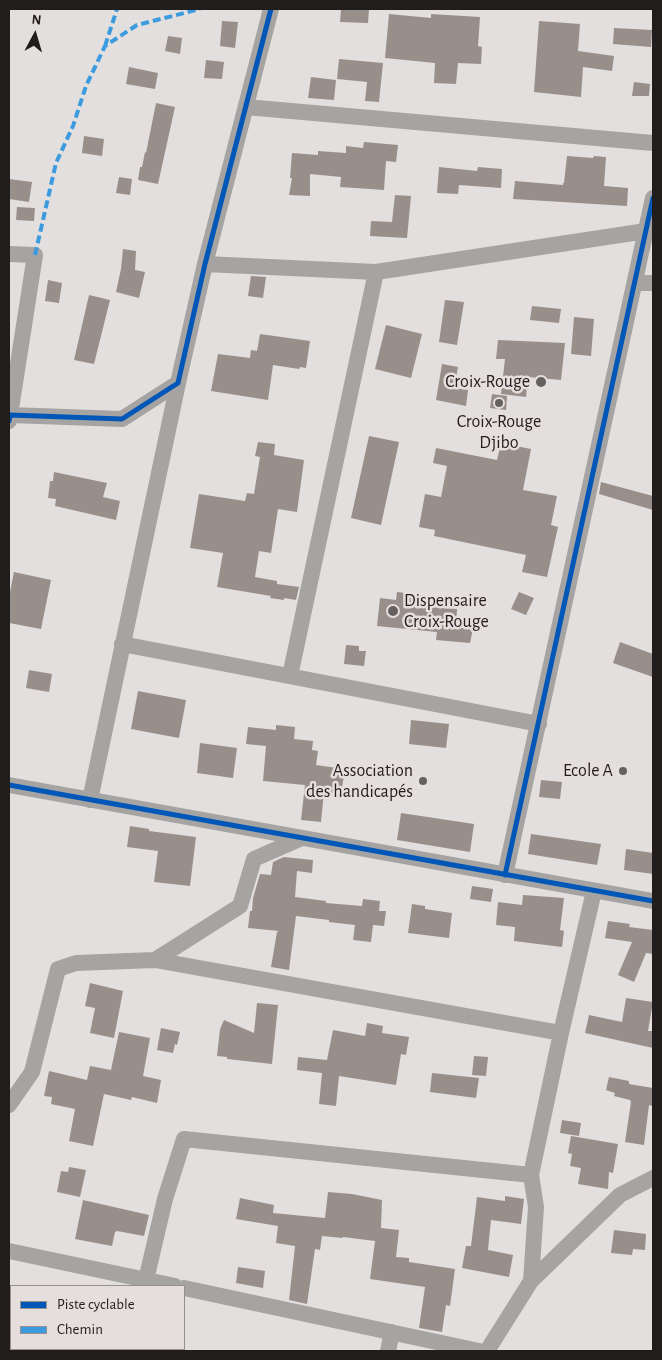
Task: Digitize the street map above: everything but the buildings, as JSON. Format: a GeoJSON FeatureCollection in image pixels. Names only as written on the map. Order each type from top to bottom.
{"type":"FeatureCollection","features":[{"type":"Feature","properties":{"kind":"street"},"geometry":{"type":"LineString","coordinates":[[90,800],[178,382],[205,264],[271,9]]}},
{"type":"Feature","properties":{"kind":"street"},"geometry":{"type":"LineString","coordinates":[[246,107],[653,144]]}},
{"type":"Feature","properties":{"kind":"street"},"geometry":{"type":"LineString","coordinates":[[505,875],[653,198]]}},
{"type":"Feature","properties":{"kind":"street"},"geometry":{"type":"LineString","coordinates":[[205,264],[376,272],[646,231]]}},
{"type":"Feature","properties":{"kind":"street"},"geometry":{"type":"LineString","coordinates":[[9,254],[35,255],[10,418],[122,419],[178,382]]}},
{"type":"Feature","properties":{"kind":"street"},"geometry":{"type":"LineString","coordinates":[[290,676],[376,272]]}},
{"type":"Feature","properties":{"kind":"street"},"geometry":{"type":"LineString","coordinates":[[635,283],[653,283]]}},
{"type":"Feature","properties":{"kind":"street"},"geometry":{"type":"LineString","coordinates":[[122,644],[539,724]]}},
{"type":"Feature","properties":{"kind":"street"},"geometry":{"type":"LineString","coordinates":[[9,785],[653,901]]}},
{"type":"Feature","properties":{"kind":"street"},"geometry":{"type":"LineString","coordinates":[[155,960],[240,906],[254,859],[302,838]]}},
{"type":"Feature","properties":{"kind":"street"},"geometry":{"type":"LineString","coordinates":[[531,1281],[536,1208],[531,1175],[594,891]]}},
{"type":"Feature","properties":{"kind":"street"},"geometry":{"type":"LineString","coordinates":[[9,1105],[32,1072],[58,969],[76,963],[155,960],[561,1033]]}},
{"type":"Feature","properties":{"kind":"street"},"geometry":{"type":"LineString","coordinates":[[146,1280],[166,1199],[184,1139],[531,1175]]}},
{"type":"Feature","properties":{"kind":"street"},"geometry":{"type":"LineString","coordinates":[[488,1351],[531,1281],[620,1195],[653,1178]]}},
{"type":"Feature","properties":{"kind":"street"},"geometry":{"type":"LineString","coordinates":[[9,1251],[170,1285]]}},
{"type":"Feature","properties":{"kind":"street"},"geometry":{"type":"LineString","coordinates":[[185,1288],[479,1351]]}},
{"type":"Feature","properties":{"kind":"street"},"geometry":{"type":"LineString","coordinates":[[388,1351],[392,1332]]}},
{"type":"Feature","properties":{"kind":"marked path"},"geometry":{"type":"LineString","coordinates":[[105,46],[117,9]]}},
{"type":"Feature","properties":{"kind":"marked path"},"geometry":{"type":"LineString","coordinates":[[35,255],[56,163],[73,126],[86,86],[105,46],[137,25],[200,9]]}},
{"type":"Feature","properties":{"kind":"cycle path"},"geometry":{"type":"LineString","coordinates":[[9,421],[10,415],[122,419],[178,383],[205,264],[271,9]]}},
{"type":"Feature","properties":{"kind":"cycle path"},"geometry":{"type":"LineString","coordinates":[[505,875],[653,198]]}},
{"type":"Feature","properties":{"kind":"cycle path"},"geometry":{"type":"LineString","coordinates":[[9,785],[653,901]]}},
{"type":"Feature","properties":{"kind":"place","name":"Croix-Rouge"},"geometry":{"type":"Point","coordinates":[541,382]}},
{"type":"Feature","properties":{"kind":"place","name":"Croix-Rouge Djibo"},"geometry":{"type":"Point","coordinates":[499,403]}},
{"type":"Feature","properties":{"kind":"place","name":"Dispensaire Croix-Rouge"},"geometry":{"type":"Point","coordinates":[393,611]}},
{"type":"Feature","properties":{"kind":"place","name":"Ecole A"},"geometry":{"type":"Point","coordinates":[623,771]}},
{"type":"Feature","properties":{"kind":"place","name":"Association des handicapés"},"geometry":{"type":"Point","coordinates":[423,781]}}]}
